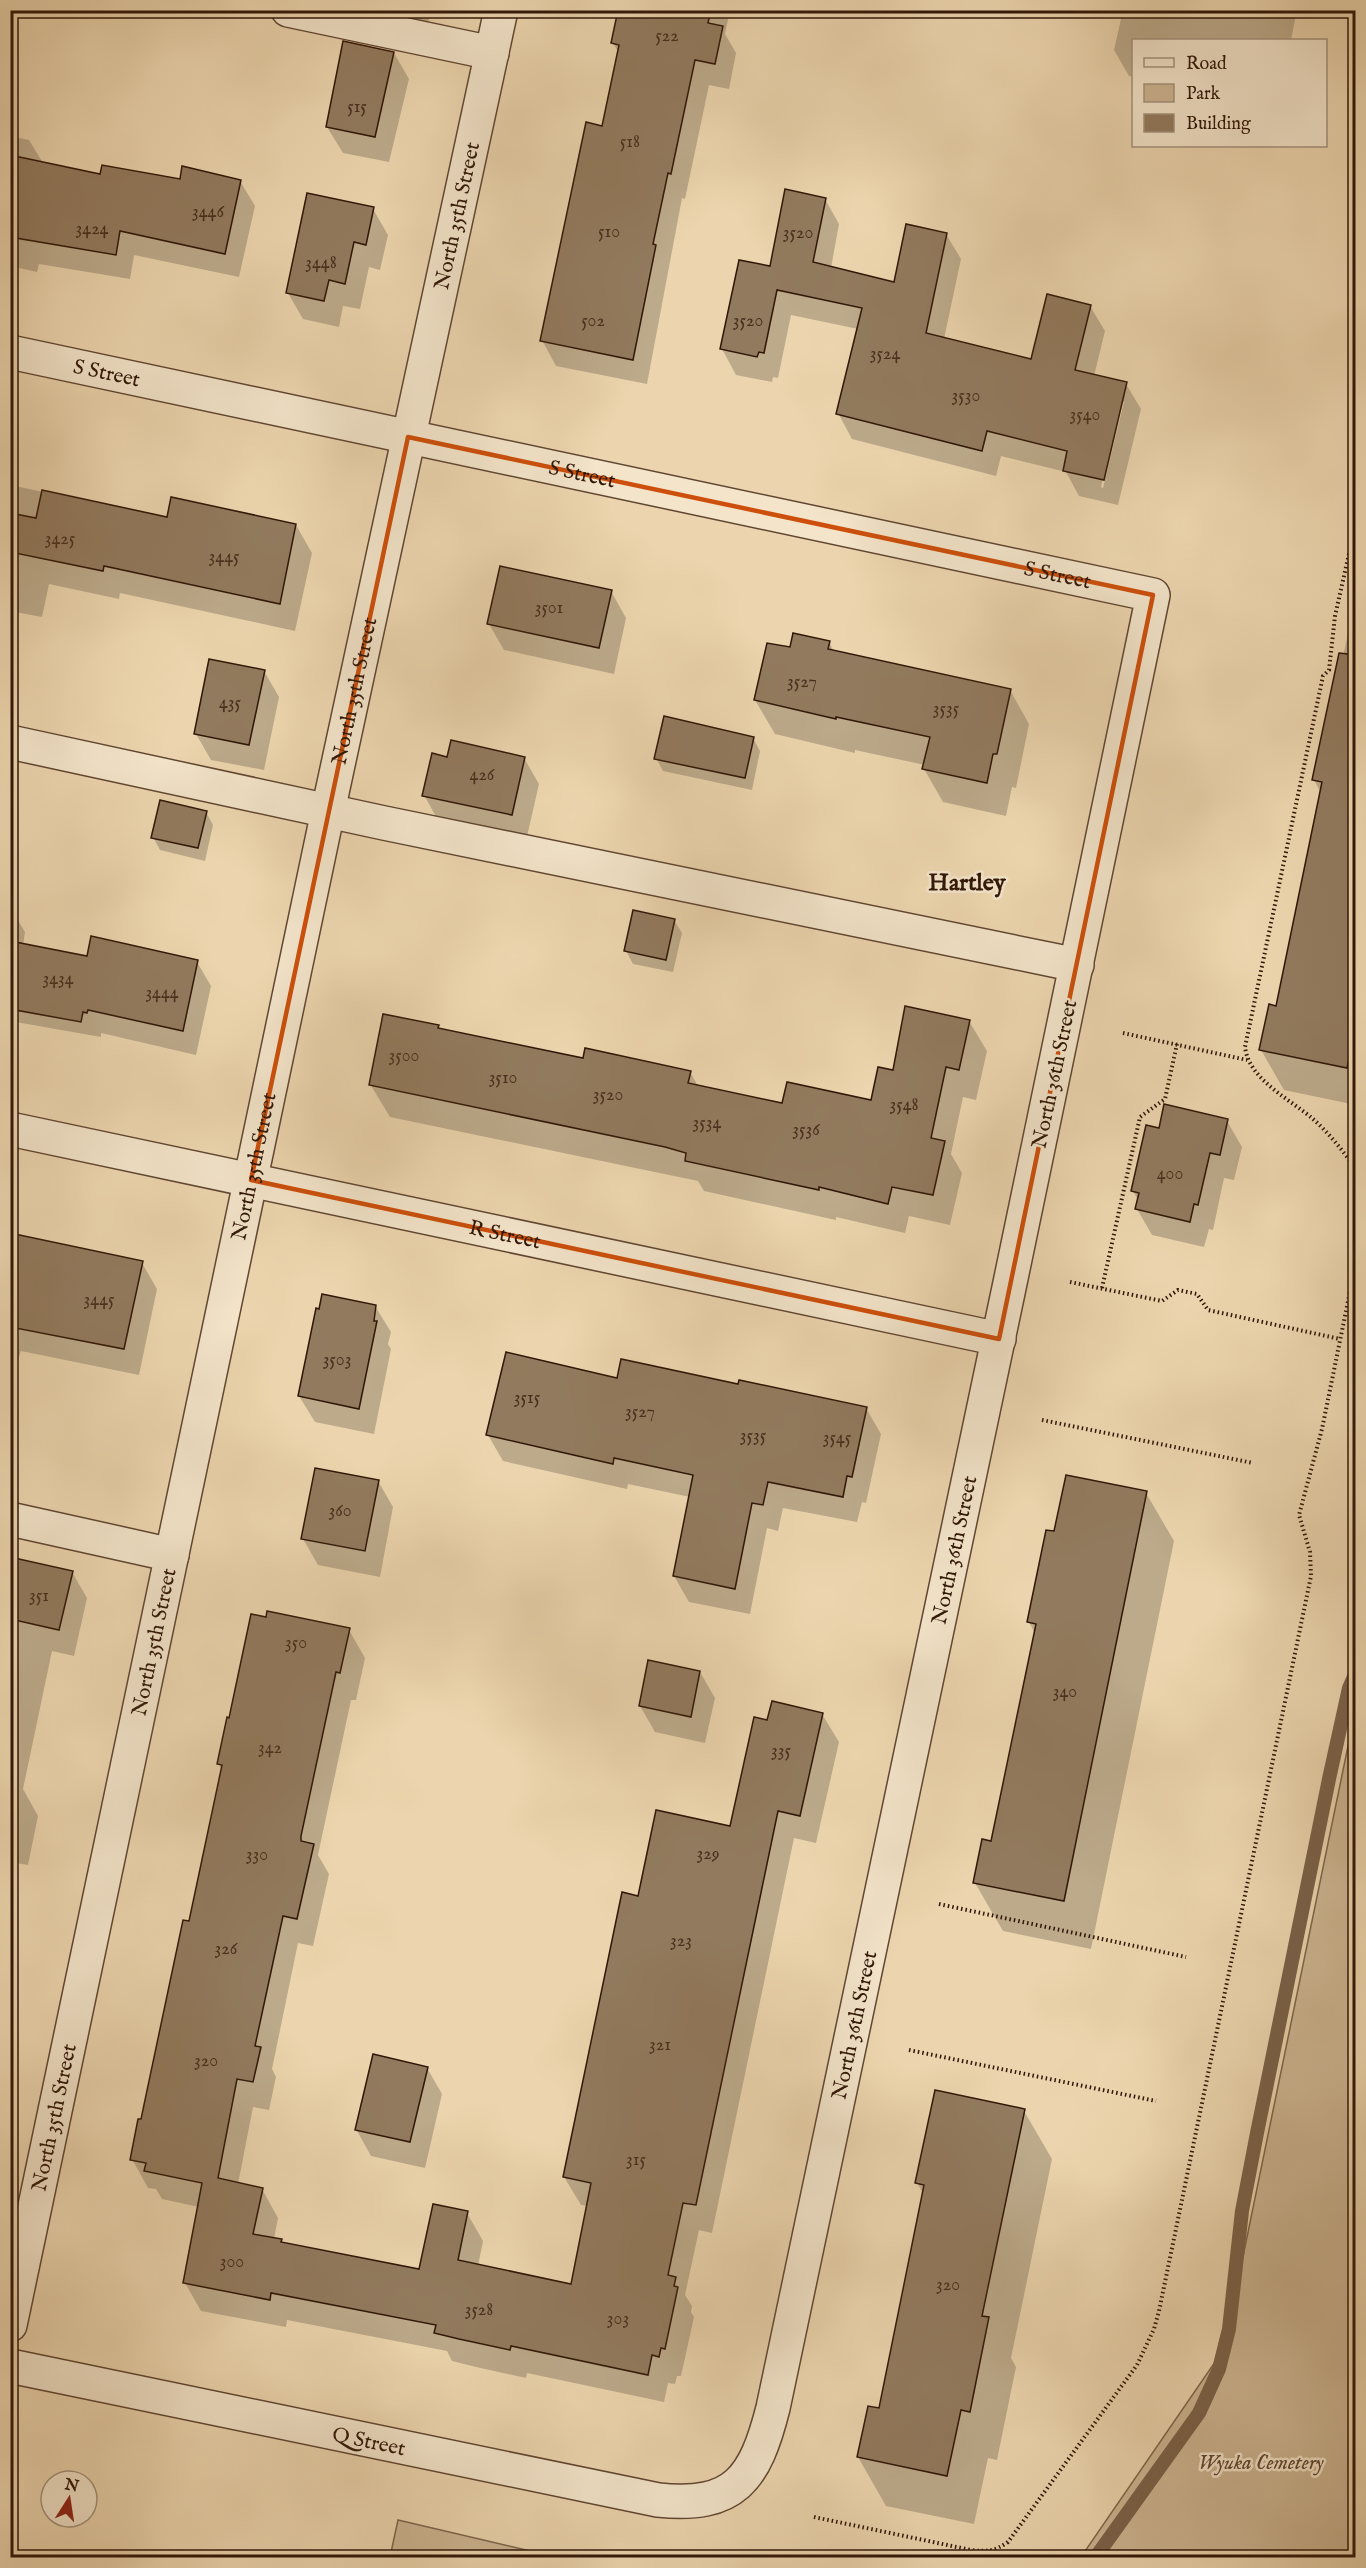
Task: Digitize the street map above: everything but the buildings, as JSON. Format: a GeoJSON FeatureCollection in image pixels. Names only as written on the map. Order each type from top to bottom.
{"type":"FeatureCollection","features":[{"type":"Feature","properties":{"kind":"street"},"geometry":{"type":"LineString","coordinates":[[288,10],[492,53]]}},
{"type":"Feature","properties":{"kind":"street","name":"North 35th Street"},"geometry":{"type":"LineString","coordinates":[[10,2325],[328,811],[501,10]]}},
{"type":"Feature","properties":{"kind":"street","name":"S Street"},"geometry":{"type":"LineString","coordinates":[[10,352],[1153,595]]}},
{"type":"Feature","properties":{"kind":"street","name":"North 36th Street"},"geometry":{"type":"LineString","coordinates":[[727,2492],[748,2472],[756,2460],[764,2445],[773,2408],[999,1339],[1153,595]]}},
{"type":"Feature","properties":{"kind":"street"},"geometry":{"type":"LineString","coordinates":[[10,742],[328,811],[1077,965]]}},
{"type":"Feature","properties":{"kind":"street","name":"R Street"},"geometry":{"type":"LineString","coordinates":[[10,1129],[999,1339]]}},
{"type":"Feature","properties":{"kind":"street"},"geometry":{"type":"LineString","coordinates":[[10,1519],[172,1555]]}},
{"type":"Feature","properties":{"kind":"street","name":"Q Street"},"geometry":{"type":"LineString","coordinates":[[10,2366],[630,2495],[679,2502],[704,2501],[727,2492]]}},
{"type":"Feature","properties":{"kind":"path"},"geometry":{"type":"LineString","coordinates":[[1356,523],[1335,616],[1329,670],[1323,676],[1245,1047],[1246,1060],[1263,1080],[1315,1121],[1356,1169]]}},
{"type":"Feature","properties":{"kind":"path"},"geometry":{"type":"LineString","coordinates":[[1123,1033],[1246,1060]]}},
{"type":"Feature","properties":{"kind":"path"},"geometry":{"type":"LineString","coordinates":[[1102,1288],[1140,1117],[1166,1099],[1177,1044]]}},
{"type":"Feature","properties":{"kind":"path"},"geometry":{"type":"LineString","coordinates":[[814,2517],[971,2550],[987,2552],[998,2550],[1013,2536],[1137,2365],[1147,2346],[1159,2311],[1311,1576],[1310,1552],[1299,1515],[1322,1429],[1356,1262]]}},
{"type":"Feature","properties":{"kind":"path"},"geometry":{"type":"LineString","coordinates":[[1070,1282],[1162,1301],[1178,1290],[1197,1294],[1208,1311],[1340,1339]]}},
{"type":"Feature","properties":{"kind":"path"},"geometry":{"type":"LineString","coordinates":[[1042,1420],[1253,1463]]}},
{"type":"Feature","properties":{"kind":"path"},"geometry":{"type":"LineString","coordinates":[[939,1904],[1186,1957]]}},
{"type":"Feature","properties":{"kind":"path"},"geometry":{"type":"LineString","coordinates":[[909,2050],[1156,2101]]}},
{"type":"Feature","properties":{"kind":"highlighted area"},"geometry":{"type":"Polygon","coordinates":[[[408,437],[1153,595],[999,1339],[251,1180],[408,437]]]}},
{"type":"Feature","properties":{"kind":"green space","name":"Wyuka Cemetery"},"geometry":{"type":"Polygon","coordinates":[[[1355,1712],[1355,2557],[1081,2557],[1224,2349],[1355,1712]]]}},
{"type":"Feature","properties":{"kind":"green space"},"geometry":{"type":"Polygon","coordinates":[[[398,2520],[556,2557],[390,2557],[398,2520]]]}},
{"type":"Feature","properties":{"kind":"waterway"},"geometry":{"type":"LineString","coordinates":[[1095,2558],[1199,2413],[1219,2369],[1229,2329],[1242,2211],[1257,2133],[1329,1779],[1349,1688],[1356,1672]]}},
{"type":"Feature","properties":{"kind":"district","name":"Hartley"},"geometry":{"type":"Point","coordinates":[967,882]}}]}
